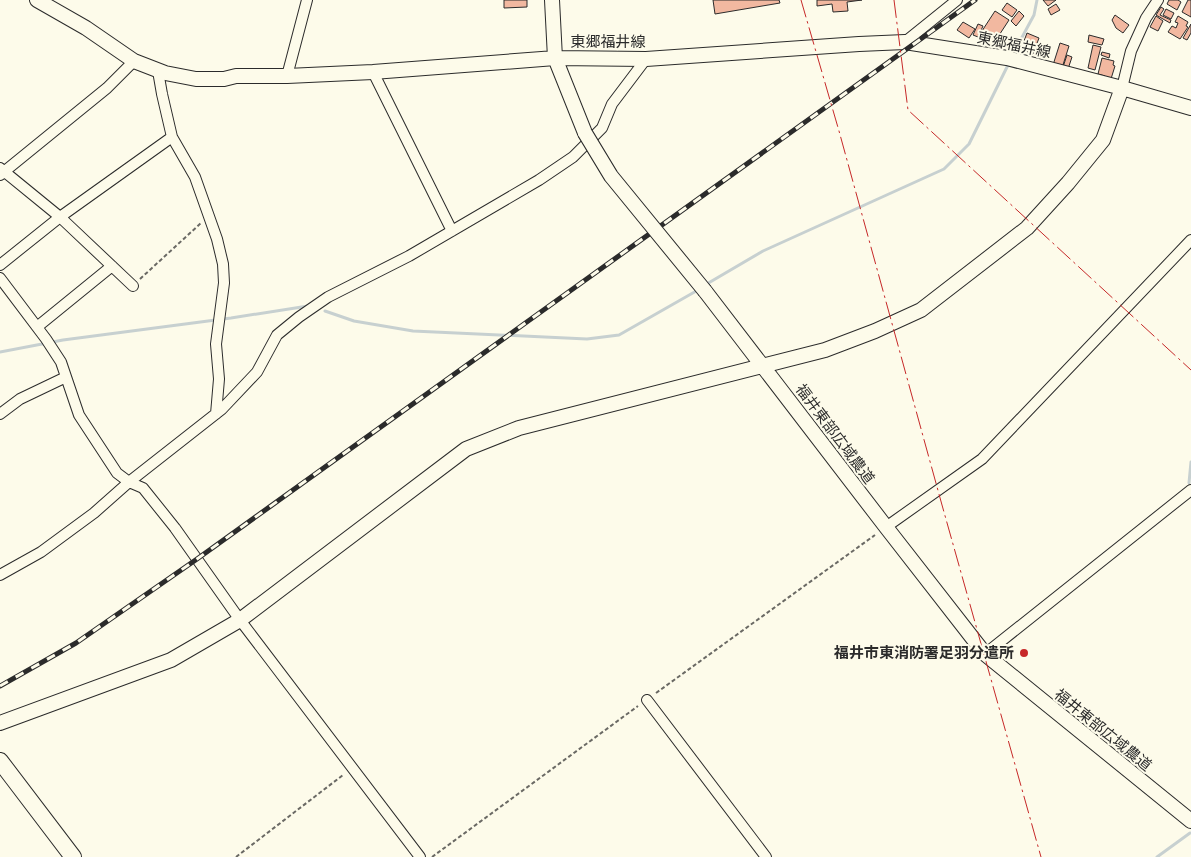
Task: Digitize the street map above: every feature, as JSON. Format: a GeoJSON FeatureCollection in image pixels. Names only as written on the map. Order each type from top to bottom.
{"type":"FeatureCollection","features":[{"type":"Feature","properties":{"kind":"main road"},"geometry":{"type":"LineString","coordinates":[[0,761],[73,857]]}},
{"type":"Feature","properties":{"kind":"street","name":"東郷福井線"},"geometry":{"type":"LineString","coordinates":[[37,0],[86,28],[134,61],[158,71],[196,79],[373,72],[555,58],[646,59],[905,42],[1007,58],[1191,108]]}},
{"type":"Feature","properties":{"kind":"street"},"geometry":{"type":"LineString","coordinates":[[288,76],[307,0]]}},
{"type":"Feature","properties":{"kind":"street","name":"福井東部広域農道"},"geometry":{"type":"LineString","coordinates":[[552,0],[555,58],[585,133],[611,176],[706,291],[985,654],[1191,821]]}},
{"type":"Feature","properties":{"kind":"street"},"geometry":{"type":"LineString","coordinates":[[905,42],[957,0]]}},
{"type":"Feature","properties":{"kind":"street"},"geometry":{"type":"LineString","coordinates":[[0,724],[171,660],[240,620],[466,449],[519,428],[825,350],[875,331],[921,310],[1027,228],[1104,140],[1122,88],[1131,52],[1146,18],[1158,0]]}},
{"type":"Feature","properties":{"kind":"street"},"geometry":{"type":"LineString","coordinates":[[0,575],[41,552],[94,513],[129,482],[222,409],[257,372],[277,335],[299,317],[328,297],[409,256],[452,231],[539,180],[573,157],[602,128],[612,104],[646,59]]}},
{"type":"Feature","properties":{"kind":"street"},"geometry":{"type":"LineString","coordinates":[[133,286],[60,217],[1,172],[108,88],[134,61]]}},
{"type":"Feature","properties":{"kind":"street"},"geometry":{"type":"LineString","coordinates":[[158,71],[172,137],[195,177],[217,239],[223,264],[224,283],[216,344],[219,379],[216,414]]}},
{"type":"Feature","properties":{"kind":"street"},"geometry":{"type":"LineString","coordinates":[[373,72],[452,231]]}},
{"type":"Feature","properties":{"kind":"street"},"geometry":{"type":"LineString","coordinates":[[0,265],[60,217],[172,137]]}},
{"type":"Feature","properties":{"kind":"street"},"geometry":{"type":"LineString","coordinates":[[886,527],[982,459],[1191,240]]}},
{"type":"Feature","properties":{"kind":"street"},"geometry":{"type":"LineString","coordinates":[[37,327],[112,266]]}},
{"type":"Feature","properties":{"kind":"street"},"geometry":{"type":"LineString","coordinates":[[0,278],[61,362],[80,415],[117,473],[129,482],[143,488],[176,528],[240,620],[420,857]]}},
{"type":"Feature","properties":{"kind":"street"},"geometry":{"type":"LineString","coordinates":[[0,414],[20,399],[66,377]]}},
{"type":"Feature","properties":{"kind":"street"},"geometry":{"type":"LineString","coordinates":[[985,654],[1191,490]]}},
{"type":"Feature","properties":{"kind":"street"},"geometry":{"type":"LineString","coordinates":[[647,700],[766,857]]}},
{"type":"Feature","properties":{"kind":"path"},"geometry":{"type":"LineString","coordinates":[[133,286],[208,216]]}},
{"type":"Feature","properties":{"kind":"path"},"geometry":{"type":"LineString","coordinates":[[432,857],[886,527]]}},
{"type":"Feature","properties":{"kind":"path"},"geometry":{"type":"LineString","coordinates":[[236,857],[352,768]]}},
{"type":"Feature","properties":{"kind":"building"},"geometry":{"type":"Polygon","coordinates":[[[504,0],[527,0],[527,7],[504,8],[504,0]]]}},
{"type":"Feature","properties":{"kind":"building"},"geometry":{"type":"Polygon","coordinates":[[[713,0],[779,0],[780,3],[715,14],[713,0]]]}},
{"type":"Feature","properties":{"kind":"building"},"geometry":{"type":"Polygon","coordinates":[[[817,0],[862,0],[847,2],[848,11],[833,12],[832,4],[817,6],[817,0]]]}},
{"type":"Feature","properties":{"kind":"building"},"geometry":{"type":"Polygon","coordinates":[[[1043,0],[1056,0],[1048,6],[1043,0]]]}},
{"type":"Feature","properties":{"kind":"building"},"geometry":{"type":"Polygon","coordinates":[[[1169,0],[1181,2],[1177,10],[1167,4],[1169,0]]]}},
{"type":"Feature","properties":{"kind":"building"},"geometry":{"type":"Polygon","coordinates":[[[1188,0],[1191,0],[1191,17],[1182,12],[1188,0]]]}},
{"type":"Feature","properties":{"kind":"building"},"geometry":{"type":"Polygon","coordinates":[[[1007,3],[1017,10],[1012,17],[1002,10],[1007,3]]]}},
{"type":"Feature","properties":{"kind":"building"},"geometry":{"type":"Polygon","coordinates":[[[1056,4],[1060,10],[1051,15],[1048,9],[1056,4]]]}},
{"type":"Feature","properties":{"kind":"building"},"geometry":{"type":"Polygon","coordinates":[[[1161,7],[1164,9],[1160,15],[1171,20],[1170,23],[1156,15],[1161,7]]]}},
{"type":"Feature","properties":{"kind":"building"},"geometry":{"type":"Polygon","coordinates":[[[1166,9],[1174,13],[1171,19],[1163,15],[1166,9]]]}},
{"type":"Feature","properties":{"kind":"building"},"geometry":{"type":"Polygon","coordinates":[[[995,11],[1009,20],[994,43],[980,34],[995,11]]]}},
{"type":"Feature","properties":{"kind":"building"},"geometry":{"type":"Polygon","coordinates":[[[1019,11],[1024,16],[1016,26],[1011,21],[1019,11]]]}},
{"type":"Feature","properties":{"kind":"building"},"geometry":{"type":"Polygon","coordinates":[[[1115,15],[1129,25],[1123,33],[1116,28],[1112,20],[1115,15]]]}},
{"type":"Feature","properties":{"kind":"building"},"geometry":{"type":"Polygon","coordinates":[[[1156,16],[1163,21],[1158,31],[1150,27],[1156,16]]]}},
{"type":"Feature","properties":{"kind":"building"},"geometry":{"type":"Polygon","coordinates":[[[1178,16],[1188,22],[1186,26],[1188,27],[1180,39],[1168,32],[1172,26],[1176,28],[1178,23],[1175,22],[1178,16]]]}},
{"type":"Feature","properties":{"kind":"building"},"geometry":{"type":"Polygon","coordinates":[[[963,22],[975,29],[969,38],[957,30],[963,22]]]}},
{"type":"Feature","properties":{"kind":"building"},"geometry":{"type":"Polygon","coordinates":[[[978,24],[983,26],[978,37],[973,35],[978,24]]]}},
{"type":"Feature","properties":{"kind":"building"},"geometry":{"type":"Polygon","coordinates":[[[1191,24],[1191,33],[1187,40],[1183,38],[1191,24]]]}},
{"type":"Feature","properties":{"kind":"building"},"geometry":{"type":"Polygon","coordinates":[[[1027,33],[1039,38],[1033,54],[1021,49],[1027,33]]]}},
{"type":"Feature","properties":{"kind":"building"},"geometry":{"type":"Polygon","coordinates":[[[1089,35],[1104,39],[1102,45],[1088,42],[1089,35]]]}},
{"type":"Feature","properties":{"kind":"building"},"geometry":{"type":"Polygon","coordinates":[[[1060,43],[1069,46],[1062,68],[1053,65],[1060,43]]]}},
{"type":"Feature","properties":{"kind":"building"},"geometry":{"type":"Polygon","coordinates":[[[1093,45],[1101,47],[1095,70],[1088,68],[1093,45]]]}},
{"type":"Feature","properties":{"kind":"building"},"geometry":{"type":"Polygon","coordinates":[[[1102,52],[1110,54],[1109,58],[1101,55],[1102,52]]]}},
{"type":"Feature","properties":{"kind":"building"},"geometry":{"type":"Polygon","coordinates":[[[1067,55],[1072,57],[1068,69],[1063,67],[1067,55]]]}},
{"type":"Feature","properties":{"kind":"building"},"geometry":{"type":"Polygon","coordinates":[[[1102,58],[1114,61],[1113,65],[1115,66],[1110,82],[1104,80],[1105,76],[1098,74],[1102,58]]]}},
{"type":"Feature","properties":{"kind":"waterway"},"geometry":{"type":"LineString","coordinates":[[1013,54],[1034,15],[1037,0]]}},
{"type":"Feature","properties":{"kind":"waterway"},"geometry":{"type":"LineString","coordinates":[[705,285],[763,251],[944,169],[969,144],[1008,65]]}},
{"type":"Feature","properties":{"kind":"waterway"},"geometry":{"type":"LineString","coordinates":[[325,311],[354,321],[413,331],[587,339],[619,335],[698,290]]}},
{"type":"Feature","properties":{"kind":"waterway"},"geometry":{"type":"LineString","coordinates":[[0,352],[63,340],[308,306]]}},
{"type":"Feature","properties":{"kind":"waterway"},"geometry":{"type":"LineString","coordinates":[[1189,483],[1191,462]]}},
{"type":"Feature","properties":{"kind":"waterway"},"geometry":{"type":"LineString","coordinates":[[1157,857],[1190,833]]}},
{"type":"Feature","properties":{"kind":"railway"},"geometry":{"type":"LineString","coordinates":[[0,686],[76,643],[197,559],[975,0]]}},
{"type":"Feature","properties":{"kind":"power"},"geometry":{"type":"LineString","coordinates":[[801,0],[1041,857]]}},
{"type":"Feature","properties":{"kind":"power"},"geometry":{"type":"LineString","coordinates":[[894,0],[908,110],[1191,370]]}},
{"type":"Feature","properties":{"kind":"place","name":"福井市東消防署足羽分遣所"},"geometry":{"type":"Point","coordinates":[1024,653]}}]}
